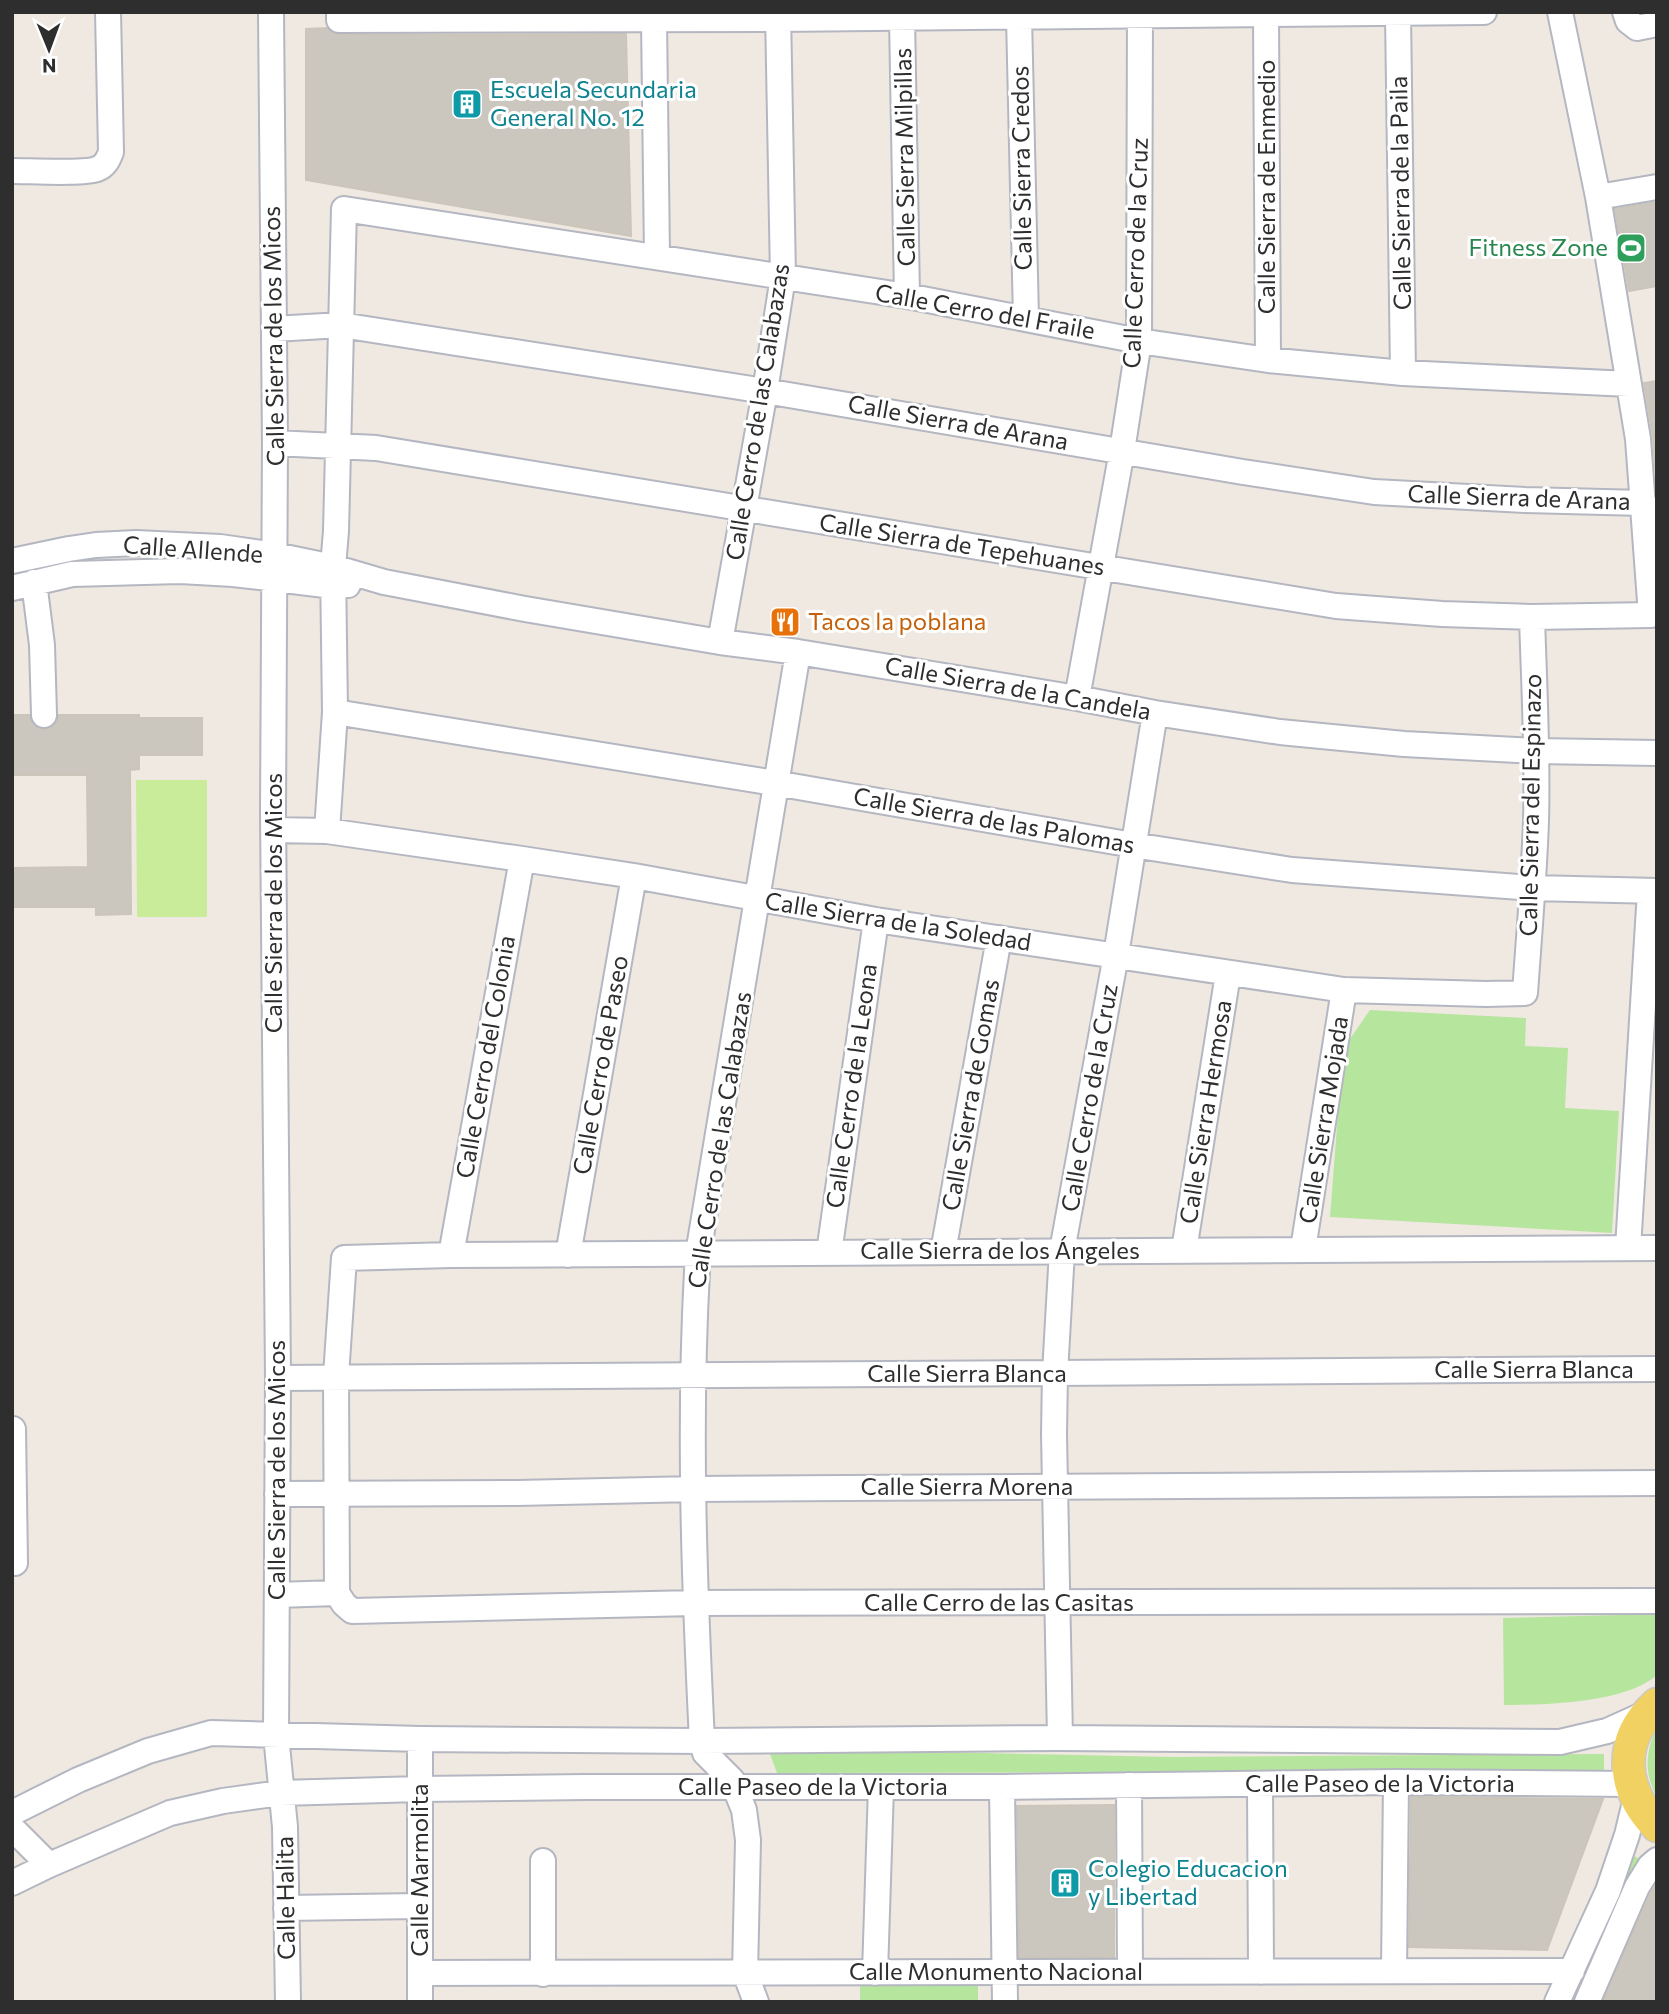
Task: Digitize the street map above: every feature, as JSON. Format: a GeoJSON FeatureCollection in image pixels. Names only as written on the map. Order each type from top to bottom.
{"type":"FeatureCollection","features":[{"type":"Feature","properties":{"kind":"main road"},"geometry":{"type":"LineString","coordinates":[[1652,1708],[1637,1728],[1628,1764],[1633,1791],[1645,1814],[1657,1826]]}},
{"type":"Feature","properties":{"kind":"street"},"geometry":{"type":"LineString","coordinates":[[12,171],[90,171],[103,166],[108,160],[111,152],[108,12]]}},
{"type":"Feature","properties":{"kind":"street","name":"Calle Sierra de los Micos"},"geometry":{"type":"LineString","coordinates":[[271,12],[275,443],[273,830],[278,1378],[276,1735],[281,1794]]}},
{"type":"Feature","properties":{"kind":"street"},"geometry":{"type":"LineString","coordinates":[[339,16],[654,19],[1484,12]]}},
{"type":"Feature","properties":{"kind":"street"},"geometry":{"type":"LineString","coordinates":[[1560,12],[1598,197],[1638,439],[1644,503]]}},
{"type":"Feature","properties":{"kind":"street"},"geometry":{"type":"LineString","coordinates":[[1625,12],[1628,21],[1637,28],[1657,24]]}},
{"type":"Feature","properties":{"kind":"street","name":"Calle Cerro de la Cruz"},"geometry":{"type":"LineString","coordinates":[[1077,698],[1139,341],[1140,14]]}},
{"type":"Feature","properties":{"kind":"street","name":"Calle Sierra de la Paila"},"geometry":{"type":"LineString","coordinates":[[1398,14],[1403,373]]}},
{"type":"Feature","properties":{"kind":"street","name":"Calle Sierra de Enmedio"},"geometry":{"type":"LineString","coordinates":[[1266,15],[1268,359]]}},
{"type":"Feature","properties":{"kind":"street","name":"Calle Cerro de las Calabazas"},"geometry":{"type":"LineString","coordinates":[[720,642],[783,277],[778,16]]}},
{"type":"Feature","properties":{"kind":"street","name":"Calle Sierra Credos"},"geometry":{"type":"LineString","coordinates":[[1018,17],[1026,319]]}},
{"type":"Feature","properties":{"kind":"street","name":"Calle Sierra Milpillas"},"geometry":{"type":"LineString","coordinates":[[902,18],[907,296]]}},
{"type":"Feature","properties":{"kind":"street"},"geometry":{"type":"LineString","coordinates":[[654,19],[657,256]]}},
{"type":"Feature","properties":{"kind":"street"},"geometry":{"type":"LineString","coordinates":[[1598,197],[1657,187]]}},
{"type":"Feature","properties":{"kind":"street","name":"Calle Cerro del Fraile"},"geometry":{"type":"LineString","coordinates":[[341,325],[344,209],[907,296],[1139,341],[1268,359],[1403,373],[1629,384]]}},
{"type":"Feature","properties":{"kind":"street"},"geometry":{"type":"LineString","coordinates":[[327,831],[335,712],[333,577],[341,325]]}},
{"type":"Feature","properties":{"kind":"street","name":"Calle Sierra de Arana"},"geometry":{"type":"LineString","coordinates":[[274,329],[341,325],[765,391],[1374,492],[1644,503]]}},
{"type":"Feature","properties":{"kind":"street","name":"Calle Sierra de Tepehuanes"},"geometry":{"type":"LineString","coordinates":[[275,443],[376,448],[1336,606],[1442,614],[1532,617],[1651,615],[1644,503]]}},
{"type":"Feature","properties":{"kind":"street","name":"Calle Allende"},"geometry":{"type":"LineString","coordinates":[[12,561],[69,549],[136,543],[176,543],[220,547],[275,568],[333,577]]}},
{"type":"Feature","properties":{"kind":"street"},"geometry":{"type":"LineString","coordinates":[[69,549],[72,574]]}},
{"type":"Feature","properties":{"kind":"street","name":"Calle Allende"},"geometry":{"type":"LineString","coordinates":[[23,585],[72,574],[180,571],[233,574],[275,568]]}},
{"type":"Feature","properties":{"kind":"street","name":"Calle Sierra de la Candela"},"geometry":{"type":"LineString","coordinates":[[333,577],[384,582],[720,642],[798,652],[1280,732],[1404,744],[1536,751],[1657,753]]}},
{"type":"Feature","properties":{"kind":"street"},"geometry":{"type":"LineString","coordinates":[[23,585],[42,645],[44,715]]}},
{"type":"Feature","properties":{"kind":"street","name":"Calle Sierra del Espinazo"},"geometry":{"type":"LineString","coordinates":[[1525,993],[1533,888],[1536,751],[1532,617]]}},
{"type":"Feature","properties":{"kind":"street","name":"Calle Cerro de las Calabazas"},"geometry":{"type":"LineString","coordinates":[[702,1741],[695,1604],[694,1489],[698,1254],[798,652]]}},
{"type":"Feature","properties":{"kind":"street","name":"Calle Sierra de las Palomas"},"geometry":{"type":"LineString","coordinates":[[335,712],[1293,870],[1533,888],[1653,891]]}},
{"type":"Feature","properties":{"kind":"street","name":"Calle Cerro de la Cruz"},"geometry":{"type":"LineString","coordinates":[[1060,1738],[1055,1373],[1062,1251],[1116,955],[1154,713]]}},
{"type":"Feature","properties":{"kind":"street","name":"Calle Sierra de la Soledad"},"geometry":{"type":"LineString","coordinates":[[273,830],[327,831],[522,859],[634,876],[876,920],[1344,990],[1525,993]]}},
{"type":"Feature","properties":{"kind":"street","name":"Calle Cerro del Colonia"},"geometry":{"type":"LineString","coordinates":[[451,1255],[522,859]]}},
{"type":"Feature","properties":{"kind":"street","name":"Calle Cerro de Paseo"},"geometry":{"type":"LineString","coordinates":[[568,1255],[634,876]]}},
{"type":"Feature","properties":{"kind":"street"},"geometry":{"type":"LineString","coordinates":[[1628,1248],[1653,891]]}},
{"type":"Feature","properties":{"kind":"street","name":"Calle Cerro de la Leona"},"geometry":{"type":"LineString","coordinates":[[828,1252],[876,920]]}},
{"type":"Feature","properties":{"kind":"street","name":"Calle Sierra de Gomas"},"geometry":{"type":"LineString","coordinates":[[943,1252],[999,938]]}},
{"type":"Feature","properties":{"kind":"street","name":"Calle Sierra Hermosa"},"geometry":{"type":"LineString","coordinates":[[1184,1250],[1228,974]]}},
{"type":"Feature","properties":{"kind":"street","name":"Calle Sierra Mojada"},"geometry":{"type":"LineString","coordinates":[[1303,1249],[1344,990]]}},
{"type":"Feature","properties":{"kind":"street","name":"Calle Sierra de los Ángeles"},"geometry":{"type":"LineString","coordinates":[[336,1376],[344,1258],[828,1252],[1657,1248]]}},
{"type":"Feature","properties":{"kind":"street","name":"Calle Sierra Blanca"},"geometry":{"type":"LineString","coordinates":[[278,1378],[1657,1369]]}},
{"type":"Feature","properties":{"kind":"street"},"geometry":{"type":"LineString","coordinates":[[336,1376],[336,1493],[341,1599]]}},
{"type":"Feature","properties":{"kind":"street"},"geometry":{"type":"LineString","coordinates":[[13,1429],[15,1563]]}},
{"type":"Feature","properties":{"kind":"street","name":"Calle Sierra Morena"},"geometry":{"type":"LineString","coordinates":[[277,1494],[1657,1483]]}},
{"type":"Feature","properties":{"kind":"street","name":"Calle Cerro de las Casitas"},"geometry":{"type":"LineString","coordinates":[[277,1595],[341,1599],[352,1611],[695,1604],[1657,1601]]}},
{"type":"Feature","properties":{"kind":"street","name":"Calle Paseo de la Victoria"},"geometry":{"type":"LineString","coordinates":[[12,1813],[78,1780],[148,1751],[211,1733],[419,1739],[702,1741],[1060,1738],[1560,1742],[1607,1731],[1652,1708]]}},
{"type":"Feature","properties":{"kind":"street","name":"Calle Marmolita"},"geometry":{"type":"LineString","coordinates":[[419,1739],[420,2002]]}},
{"type":"Feature","properties":{"kind":"street"},"geometry":{"type":"LineString","coordinates":[[702,1741],[705,1753],[732,1780],[744,1810],[748,1840],[745,1973],[756,2002]]}},
{"type":"Feature","properties":{"kind":"street"},"geometry":{"type":"LineString","coordinates":[[1394,1971],[1396,1782]]}},
{"type":"Feature","properties":{"kind":"street","name":"Calle Paseo de la Victoria"},"geometry":{"type":"LineString","coordinates":[[12,1883],[170,1813],[223,1801],[281,1794],[419,1788],[1002,1787],[1396,1782],[1633,1791]]}},
{"type":"Feature","properties":{"kind":"street"},"geometry":{"type":"LineString","coordinates":[[1129,1785],[1130,1972]]}},
{"type":"Feature","properties":{"kind":"street"},"geometry":{"type":"LineString","coordinates":[[1260,1785],[1261,1972]]}},
{"type":"Feature","properties":{"kind":"street"},"geometry":{"type":"LineString","coordinates":[[875,1973],[881,1787]]}},
{"type":"Feature","properties":{"kind":"street"},"geometry":{"type":"LineString","coordinates":[[1002,1787],[1005,2002]]}},
{"type":"Feature","properties":{"kind":"street"},"geometry":{"type":"LineString","coordinates":[[1557,2002],[1612,1881],[1627,1835],[1633,1791]]}},
{"type":"Feature","properties":{"kind":"street","name":"Calle Halita"},"geometry":{"type":"LineString","coordinates":[[281,1794],[285,1827],[288,2002]]}},
{"type":"Feature","properties":{"kind":"street"},"geometry":{"type":"LineString","coordinates":[[12,1828],[49,1865]]}},
{"type":"Feature","properties":{"kind":"street"},"geometry":{"type":"LineString","coordinates":[[1587,2002],[1637,1887],[1657,1860]]}},
{"type":"Feature","properties":{"kind":"street"},"geometry":{"type":"LineString","coordinates":[[543,1861],[543,1974]]}},
{"type":"Feature","properties":{"kind":"street"},"geometry":{"type":"LineString","coordinates":[[286,1908],[419,1906]]}},
{"type":"Feature","properties":{"kind":"street","name":"Calle Monumento Nacional"},"geometry":{"type":"LineString","coordinates":[[420,1973],[1572,1971]]}},
{"type":"Feature","properties":{"kind":"green space"},"geometry":{"type":"Polygon","coordinates":[[[136,780],[207,780],[207,917],[137,917],[136,780]]]}},
{"type":"Feature","properties":{"kind":"green space"},"geometry":{"type":"Polygon","coordinates":[[[1370,1010],[1526,1018],[1525,1046],[1568,1048],[1565,1108],[1619,1111],[1612,1233],[1330,1217],[1343,1049],[1370,1010]]]}},
{"type":"Feature","properties":{"kind":"green space"},"geometry":{"type":"Polygon","coordinates":[[[1657,1614],[1657,1675],[1643,1684],[1606,1697],[1504,1705],[1503,1618],[1657,1614]]]}},
{"type":"Feature","properties":{"kind":"green space"},"geometry":{"type":"Polygon","coordinates":[[[1657,1728],[1657,1797],[1648,1771],[1648,1754],[1657,1728]]]}},
{"type":"Feature","properties":{"kind":"green space"},"geometry":{"type":"Polygon","coordinates":[[[777,1749],[1173,1757],[1604,1754],[1604,1771],[777,1773],[770,1754],[777,1749]]]}},
{"type":"Feature","properties":{"kind":"green space"},"geometry":{"type":"Polygon","coordinates":[[[1632,1855],[1642,1860],[1578,2002],[1567,2002],[1632,1855]]]}},
{"type":"Feature","properties":{"kind":"green space"},"geometry":{"type":"Polygon","coordinates":[[[860,1983],[978,1985],[978,2002],[860,2002],[860,1983]]]}},
{"type":"Feature","properties":{"kind":"building","name":"Escuela Secundaria General No. 12"},"geometry":{"type":"Polygon","coordinates":[[[327,28],[339,35],[626,34],[631,236],[306,180],[306,29],[327,28]]]}},
{"type":"Feature","properties":{"kind":"building","name":"Fitness Zone"},"geometry":{"type":"Polygon","coordinates":[[[1657,202],[1657,286],[1629,291],[1615,209],[1657,202]]]}},
{"type":"Feature","properties":{"kind":"building"},"geometry":{"type":"Polygon","coordinates":[[[1657,381],[1657,491],[1653,437],[1644,383],[1657,381]]]}},
{"type":"Feature","properties":{"kind":"building"},"geometry":{"type":"Polygon","coordinates":[[[12,715],[29,715],[32,723],[44,730],[52,727],[59,715],[202,718],[202,755],[139,755],[139,769],[130,770],[131,914],[96,915],[96,907],[12,907],[12,868],[88,867],[87,775],[12,775],[12,715]]]}},
{"type":"Feature","properties":{"kind":"building"},"geometry":{"type":"Polygon","coordinates":[[[1411,1797],[1603,1799],[1547,1950],[1409,1947],[1411,1797]]]}},
{"type":"Feature","properties":{"kind":"building","name":"Colegio Educacion y Libertad"},"geometry":{"type":"Polygon","coordinates":[[[1114,1805],[1114,1957],[1019,1957],[1017,1806],[1114,1805]]]}},
{"type":"Feature","properties":{"kind":"building"},"geometry":{"type":"Polygon","coordinates":[[[1657,1883],[1657,2002],[1604,1999],[1650,1894],[1657,1883]]]}},
{"type":"Feature","properties":{"kind":"place","name":"Escuela Secundaria General No. 12"},"geometry":{"type":"Point","coordinates":[467,104]}},
{"type":"Feature","properties":{"kind":"place","name":"Fitness Zone"},"geometry":{"type":"Point","coordinates":[1631,248]}},
{"type":"Feature","properties":{"kind":"place","name":"Tacos la poblana"},"geometry":{"type":"Point","coordinates":[785,622]}},
{"type":"Feature","properties":{"kind":"place","name":"Colegio Educacion y Libertad"},"geometry":{"type":"Point","coordinates":[1065,1883]}}]}
